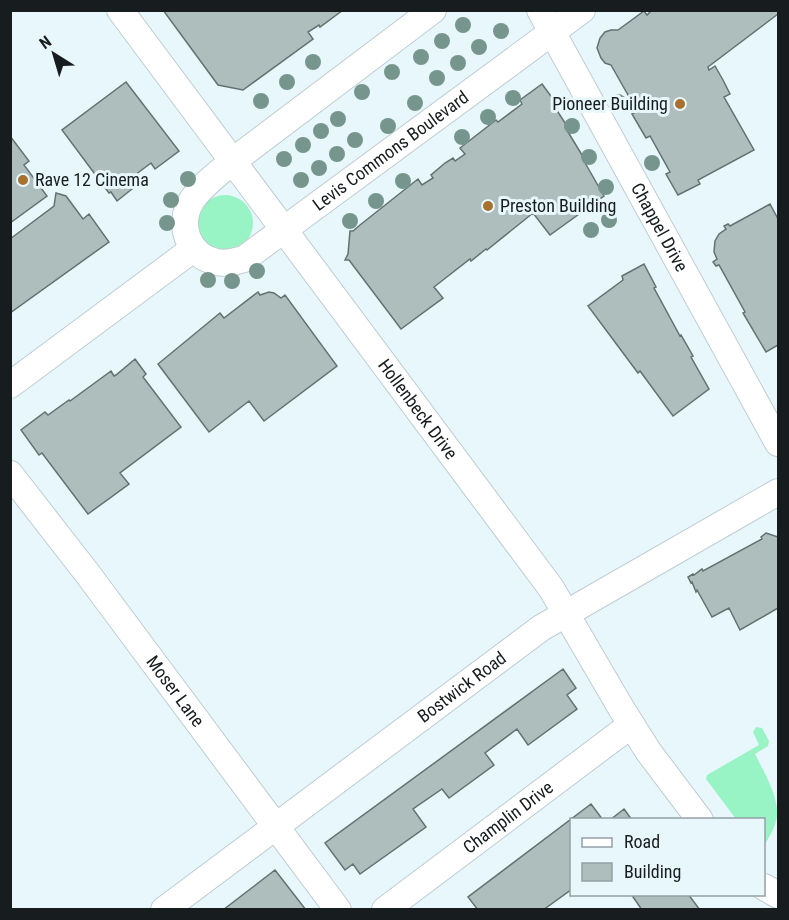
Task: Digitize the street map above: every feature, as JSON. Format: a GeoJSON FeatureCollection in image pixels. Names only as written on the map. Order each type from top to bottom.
{"type":"FeatureCollection","features":[{"type":"Feature","properties":{"kind":"street","name":"Hollenbeck Drive"},"geometry":{"type":"LineString","coordinates":[[120,10],[551,588],[631,725],[699,818]]}},
{"type":"Feature","properties":{"kind":"street"},"geometry":{"type":"LineString","coordinates":[[10,385],[193,249],[185,231],[185,216],[192,199],[207,184],[434,10]]}},
{"type":"Feature","properties":{"kind":"street","name":"Chappel Drive"},"geometry":{"type":"LineString","coordinates":[[540,10],[778,443]]}},
{"type":"Feature","properties":{"kind":"street","name":"Levis Commons Boulevard"},"geometry":{"type":"LineString","coordinates":[[193,249],[204,258],[218,262],[231,263],[244,259],[582,10]]}},
{"type":"Feature","properties":{"kind":"street","name":"Moser Lane"},"geometry":{"type":"LineString","coordinates":[[10,474],[94,582],[338,909]]}},
{"type":"Feature","properties":{"kind":"street","name":"Bostwick Road"},"geometry":{"type":"LineString","coordinates":[[164,909],[541,628],[778,492]]}},
{"type":"Feature","properties":{"kind":"street","name":"Champlin Drive"},"geometry":{"type":"LineString","coordinates":[[386,909],[631,725]]}},
{"type":"Feature","properties":{"kind":"green space"},"geometry":{"type":"Polygon","coordinates":[[[225,195],[236,197],[245,203],[251,212],[253,223],[251,234],[245,243],[236,249],[225,251],[214,249],[205,243],[199,234],[197,223],[199,212],[205,203],[214,197],[225,195]]]}},
{"type":"Feature","properties":{"kind":"green space"},"geometry":{"type":"Polygon","coordinates":[[[756,727],[762,728],[769,741],[768,746],[755,754],[770,784],[777,809],[775,824],[765,844],[765,818],[735,818],[706,779],[707,775],[759,745],[753,732],[756,727]]]}},
{"type":"Feature","properties":{"kind":"building"},"geometry":{"type":"Polygon","coordinates":[[[163,10],[343,10],[320,27],[319,25],[308,32],[313,39],[243,90],[218,85],[163,10]]]}},
{"type":"Feature","properties":{"kind":"building","name":"Pioneer Building"},"geometry":{"type":"Polygon","coordinates":[[[652,10],[778,10],[778,14],[708,67],[709,70],[715,66],[723,80],[730,94],[724,97],[754,150],[698,180],[700,184],[678,195],[666,174],[670,172],[650,136],[646,138],[632,114],[637,111],[611,65],[605,63],[597,48],[605,32],[618,30],[644,11],[647,15],[652,10]]]}},
{"type":"Feature","properties":{"kind":"building"},"geometry":{"type":"Polygon","coordinates":[[[126,82],[179,151],[155,169],[151,163],[131,178],[137,185],[117,201],[62,130],[126,82]]]}},
{"type":"Feature","properties":{"kind":"building","name":"Preston Building"},"geometry":{"type":"Polygon","coordinates":[[[542,84],[559,107],[556,109],[567,126],[565,127],[604,196],[550,235],[533,213],[487,250],[471,261],[470,259],[434,287],[443,298],[401,329],[349,260],[345,260],[348,254],[350,231],[353,231],[418,179],[422,185],[433,178],[431,175],[445,163],[453,158],[455,161],[465,154],[460,148],[496,120],[498,122],[522,104],[520,100],[542,84]]]}},
{"type":"Feature","properties":{"kind":"building","name":"Rave 12 Cinema"},"geometry":{"type":"Polygon","coordinates":[[[10,136],[29,161],[24,165],[47,196],[10,223],[10,136]]]}},
{"type":"Feature","properties":{"kind":"building"},"geometry":{"type":"Polygon","coordinates":[[[56,193],[66,196],[83,219],[89,214],[109,242],[10,313],[10,239],[54,206],[56,193]]]}},
{"type":"Feature","properties":{"kind":"building"},"geometry":{"type":"Polygon","coordinates":[[[770,204],[778,219],[778,345],[766,352],[719,265],[716,266],[713,262],[717,259],[714,252],[715,241],[726,229],[724,226],[728,224],[730,226],[770,204]]]}},
{"type":"Feature","properties":{"kind":"building"},"geometry":{"type":"Polygon","coordinates":[[[644,264],[656,287],[654,288],[709,389],[673,416],[588,306],[623,280],[622,276],[644,264]]]}},
{"type":"Feature","properties":{"kind":"building"},"geometry":{"type":"Polygon","coordinates":[[[258,292],[260,295],[274,293],[281,298],[285,295],[337,366],[264,421],[249,401],[209,432],[158,364],[220,313],[224,318],[258,292]]]}},
{"type":"Feature","properties":{"kind":"building"},"geometry":{"type":"Polygon","coordinates":[[[135,359],[146,374],[143,377],[181,427],[120,473],[129,484],[88,514],[42,453],[39,455],[21,430],[45,412],[48,415],[70,401],[111,371],[114,376],[116,375],[135,359]]]}},
{"type":"Feature","properties":{"kind":"building"},"geometry":{"type":"Polygon","coordinates":[[[766,533],[778,537],[778,608],[740,630],[729,608],[712,617],[688,577],[762,539],[761,537],[766,533]]]}},
{"type":"Feature","properties":{"kind":"building"},"geometry":{"type":"Polygon","coordinates":[[[563,669],[576,688],[567,695],[577,709],[528,745],[517,729],[485,753],[494,765],[449,798],[442,789],[413,809],[426,827],[360,874],[353,864],[345,870],[325,843],[563,669]]]}},
{"type":"Feature","properties":{"kind":"building"},"geometry":{"type":"Polygon","coordinates":[[[591,804],[602,818],[572,818],[591,804]]]}},
{"type":"Feature","properties":{"kind":"building"},"geometry":{"type":"Polygon","coordinates":[[[624,809],[631,818],[613,818],[624,809]]]}},
{"type":"Feature","properties":{"kind":"building"},"geometry":{"type":"Polygon","coordinates":[[[570,820],[570,890],[543,910],[478,910],[468,897],[570,820]]]}},
{"type":"Feature","properties":{"kind":"building"},"geometry":{"type":"Polygon","coordinates":[[[275,870],[306,910],[223,910],[275,870]]]}},
{"type":"Feature","properties":{"kind":"building"},"geometry":{"type":"Polygon","coordinates":[[[632,896],[690,896],[700,910],[642,910],[632,896]]]}},
{"type":"Feature","properties":{"kind":"place","name":"Pioneer Building"},"geometry":{"type":"Point","coordinates":[680,104]}},
{"type":"Feature","properties":{"kind":"place","name":"Rave 12 Cinema"},"geometry":{"type":"Point","coordinates":[23,180]}},
{"type":"Feature","properties":{"kind":"place","name":"Preston Building"},"geometry":{"type":"Point","coordinates":[488,206]}}]}
